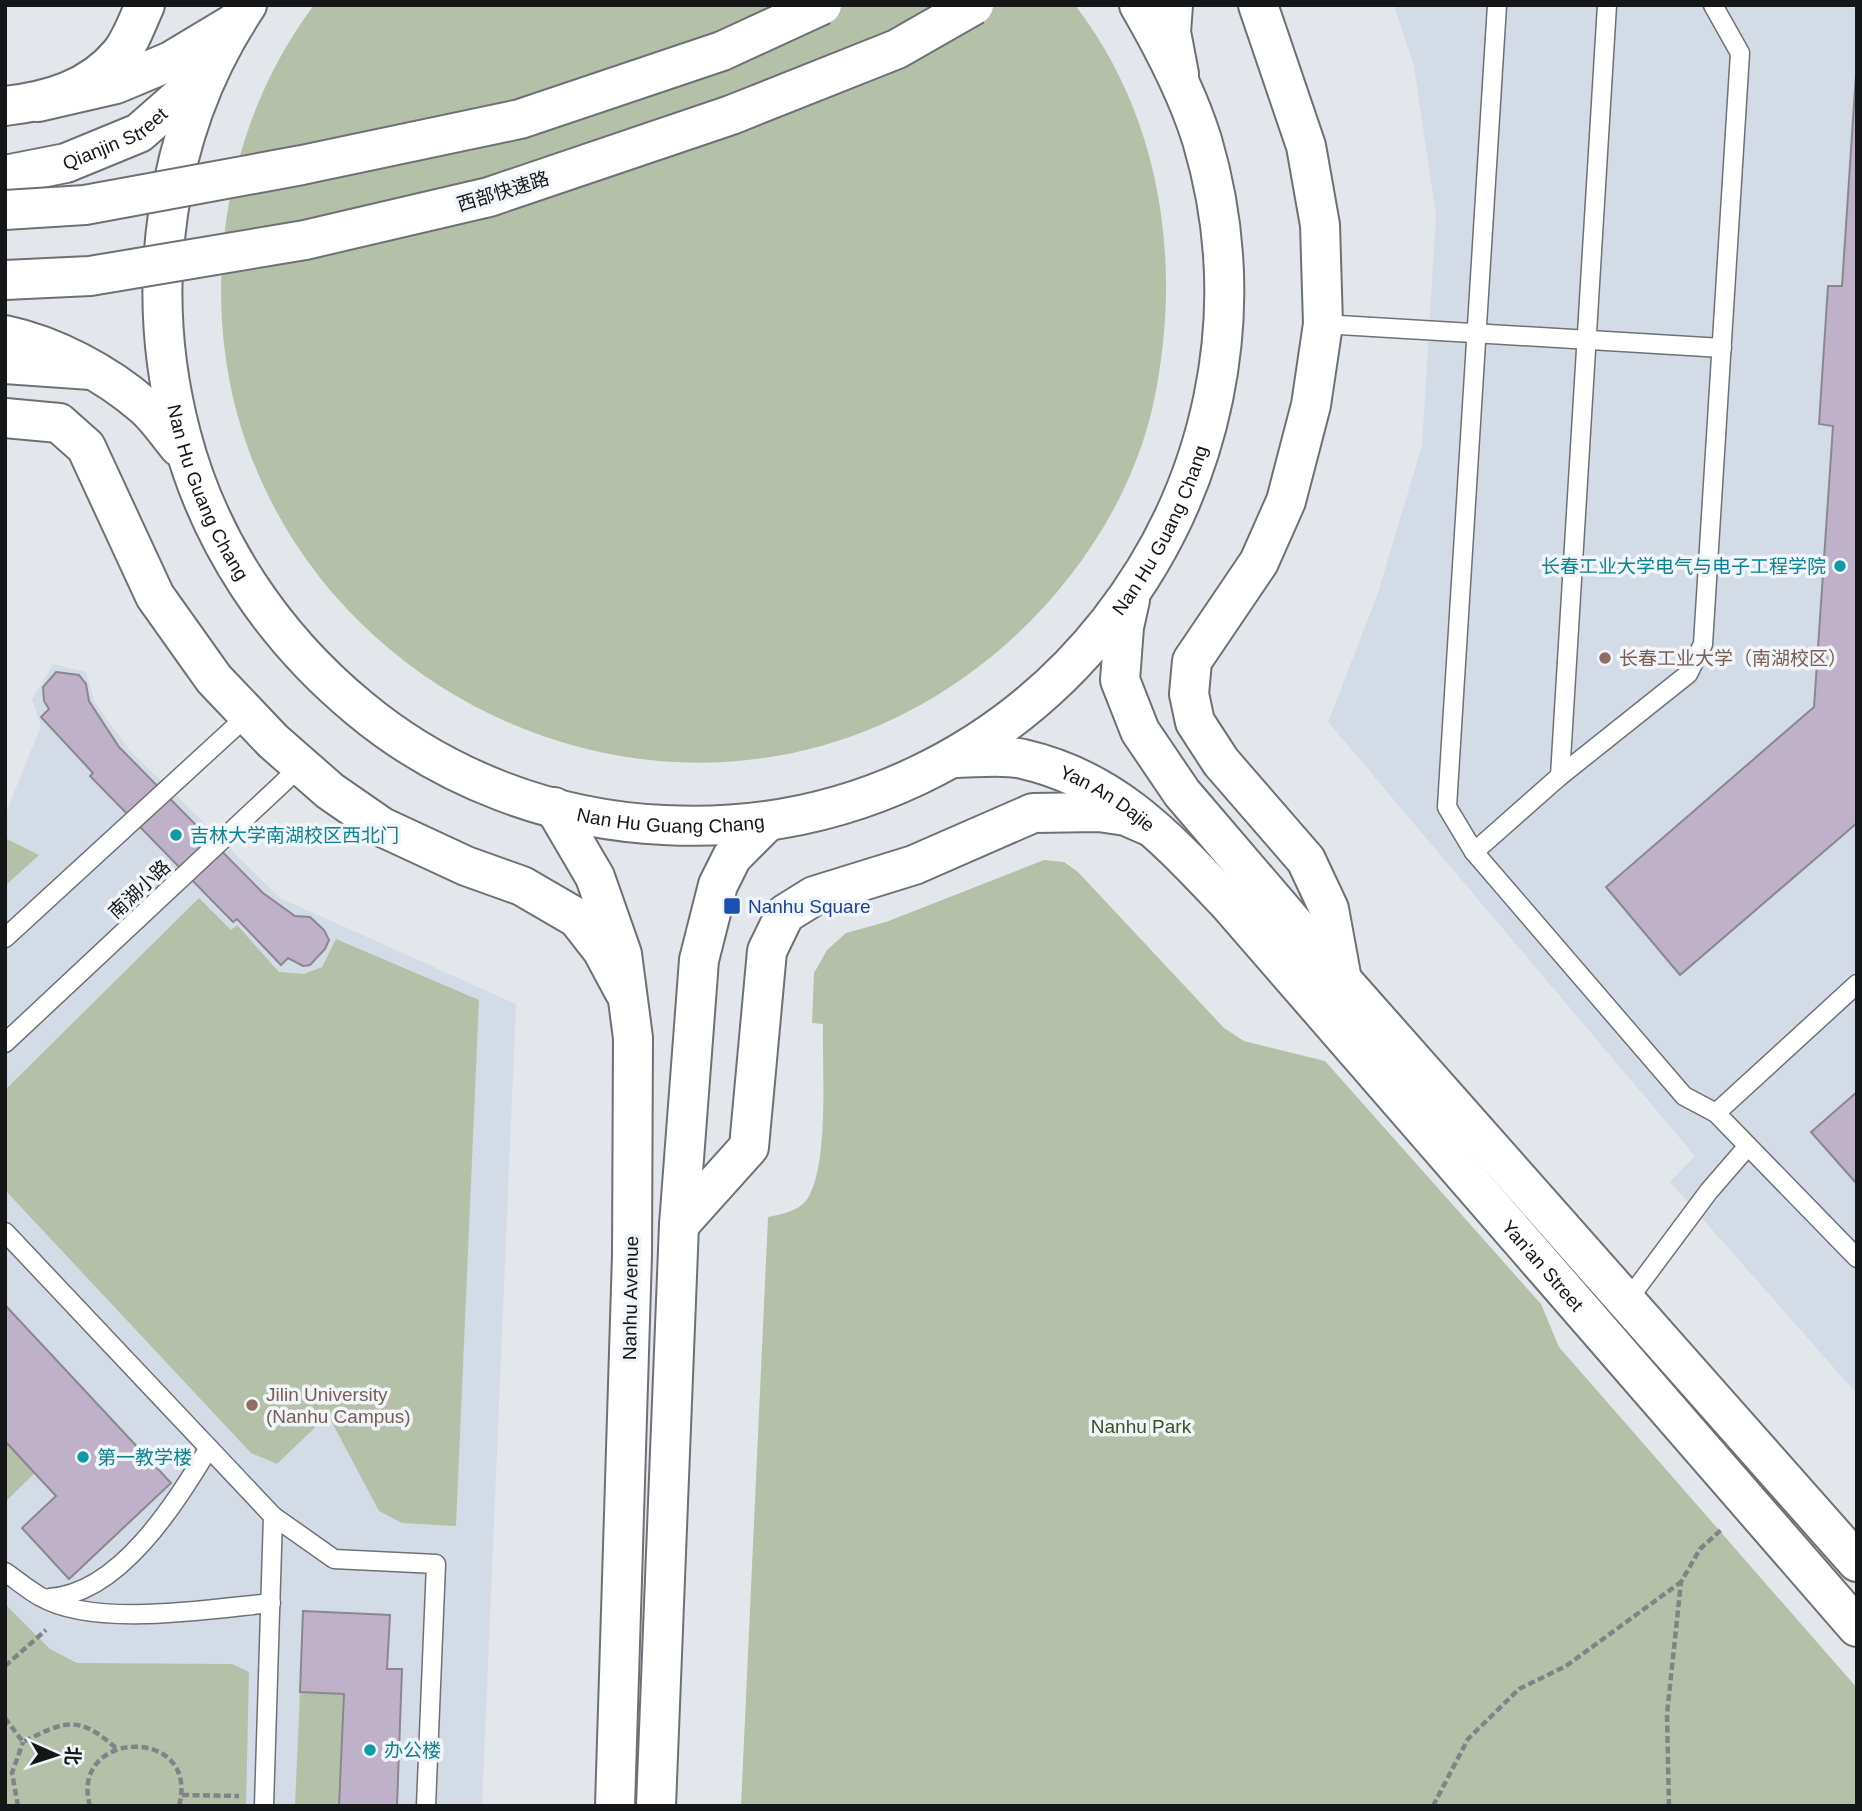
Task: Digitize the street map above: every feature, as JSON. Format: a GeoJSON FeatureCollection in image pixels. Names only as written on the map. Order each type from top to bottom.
{"type":"FeatureCollection","features":[{"type":"Feature","properties":{"kind":"main road"},"geometry":{"type":"LineString","coordinates":[[22,104],[81,87],[121,53],[145,5]]}},
{"type":"Feature","properties":{"kind":"main road"},"geometry":{"type":"LineString","coordinates":[[5,210],[85,205],[302,165],[520,118],[722,51],[822,5]]}},
{"type":"Feature","properties":{"kind":"main road","name":"西部快速路"},"geometry":{"type":"LineString","coordinates":[[5,280],[90,276],[305,240],[489,197],[732,115],[897,49],[974,5]]}},
{"type":"Feature","properties":{"kind":"main road","name":"Nan Hu Guang Chang"},"geometry":{"type":"LineString","coordinates":[[241,14],[210,72],[189,124],[174,178],[165,233],[161,290],[164,346],[172,401],[186,455],[206,508],[232,558],[261,606],[297,649],[336,689],[379,725],[426,755],[475,780],[554,807],[634,824],[689,827],[767,822],[852,802],[904,783],[953,758],[1000,729],[1043,695],[1082,656],[1132,593],[1174,519],[1195,468],[1210,415],[1220,361],[1224,305],[1220,235],[1201,139],[1182,86],[1139,5]]}},
{"type":"Feature","properties":{"kind":"main road"},"geometry":{"type":"LineString","coordinates":[[1173,5],[1171,32],[1182,86]]}},
{"type":"Feature","properties":{"kind":"main road"},"geometry":{"type":"LineString","coordinates":[[1258,5],[1306,146],[1320,225],[1323,324],[1311,405],[1286,500],[1258,562],[1192,661],[1189,694],[1195,722],[1221,762],[1306,860],[1329,909],[1342,980]]}},
{"type":"Feature","properties":{"kind":"main road"},"geometry":{"type":"LineString","coordinates":[[22,104],[116,84],[172,61],[241,14]]}},
{"type":"Feature","properties":{"kind":"main road","name":"Qianjin Street"},"geometry":{"type":"LineString","coordinates":[[5,175],[66,163],[139,133],[210,72]]}},
{"type":"Feature","properties":{"kind":"main road"},"geometry":{"type":"LineString","coordinates":[[5,335],[32,341],[91,370],[145,406],[186,455]]}},
{"type":"Feature","properties":{"kind":"main road"},"geometry":{"type":"LineString","coordinates":[[5,364],[91,370]]}},
{"type":"Feature","properties":{"kind":"main road"},"geometry":{"type":"LineString","coordinates":[[13,418],[59,423],[86,447],[155,596],[214,679],[248,715],[330,792],[382,827],[466,866],[522,886],[577,918],[602,950],[628,1001]]}},
{"type":"Feature","properties":{"kind":"main road","name":"Yan'an Street"},"geometry":{"type":"LineString","coordinates":[[1132,593],[1124,627],[1120,680],[1140,731],[1182,793],[1342,980],[1857,1562]]}},
{"type":"Feature","properties":{"kind":"main road","name":"Yan An Dajie"},"geometry":{"type":"LineString","coordinates":[[953,758],[1021,758],[1089,781],[1157,829],[1230,904],[1749,1503]]}},
{"type":"Feature","properties":{"kind":"main road","name":"Nanhu Avenue"},"geometry":{"type":"LineString","coordinates":[[554,807],[595,877],[622,954],[633,1038],[632,1255],[615,1806]]}},
{"type":"Feature","properties":{"kind":"main road"},"geometry":{"type":"LineString","coordinates":[[679,1225],[749,1147],[767,951],[785,914],[814,896],[914,865],[1033,813],[1098,812],[1126,816],[1157,829]]}},
{"type":"Feature","properties":{"kind":"main road"},"geometry":{"type":"LineString","coordinates":[[656,1806],[679,1225],[699,960],[718,885],[732,857],[767,822]]}},
{"type":"Feature","properties":{"kind":"main road"},"geometry":{"type":"LineString","coordinates":[[1749,1503],[1857,1627]]}},
{"type":"Feature","properties":{"kind":"lane"},"geometry":{"type":"LineString","coordinates":[[1497,5],[1447,807],[1474,852],[1684,1096],[1716,1113],[1857,1258]]}},
{"type":"Feature","properties":{"kind":"lane"},"geometry":{"type":"LineString","coordinates":[[1560,776],[1607,5]]}},
{"type":"Feature","properties":{"kind":"lane"},"geometry":{"type":"LineString","coordinates":[[1474,852],[1560,776],[1688,674],[1703,644],[1740,53],[1713,5]]}},
{"type":"Feature","properties":{"kind":"lane"},"geometry":{"type":"LineString","coordinates":[[1323,324],[1722,348]]}},
{"type":"Feature","properties":{"kind":"lane"},"geometry":{"type":"LineString","coordinates":[[5,938],[248,715]]}},
{"type":"Feature","properties":{"kind":"lane","name":"南湖小路"},"geometry":{"type":"LineString","coordinates":[[5,1042],[301,765]]}},
{"type":"Feature","properties":{"kind":"lane"},"geometry":{"type":"LineString","coordinates":[[1716,1113],[1857,984]]}},
{"type":"Feature","properties":{"kind":"lane"},"geometry":{"type":"LineString","coordinates":[[1627,1301],[1709,1191],[1748,1146]]}},
{"type":"Feature","properties":{"kind":"lane"},"geometry":{"type":"LineString","coordinates":[[5,1232],[273,1516],[334,1559],[436,1564],[426,1806]]}},
{"type":"Feature","properties":{"kind":"lane"},"geometry":{"type":"LineString","coordinates":[[42,1599],[63,1597],[88,1588],[128,1557],[173,1508],[209,1448]]}},
{"type":"Feature","properties":{"kind":"lane"},"geometry":{"type":"LineString","coordinates":[[264,1801],[273,1516]]}},
{"type":"Feature","properties":{"kind":"lane"},"geometry":{"type":"LineString","coordinates":[[5,1572],[42,1599],[91,1613],[170,1613],[271,1604]]}},
{"type":"Feature","properties":{"kind":"path"},"geometry":{"type":"LineString","coordinates":[[1433,1806],[1468,1739],[1519,1689],[1566,1666],[1681,1582],[1700,1549],[1749,1503]]}},
{"type":"Feature","properties":{"kind":"path"},"geometry":{"type":"LineString","coordinates":[[1669,1806],[1668,1714],[1681,1582]]}},
{"type":"Feature","properties":{"kind":"path"},"geometry":{"type":"LineString","coordinates":[[5,1666],[71,1607]]}},
{"type":"Feature","properties":{"kind":"path"},"geometry":{"type":"LineString","coordinates":[[5,1717],[23,1742]]}},
{"type":"Feature","properties":{"kind":"path"},"geometry":{"type":"LineString","coordinates":[[18,1806],[12,1773],[23,1742],[56,1726],[84,1724],[117,1749]]}},
{"type":"Feature","properties":{"kind":"path"},"geometry":{"type":"LineString","coordinates":[[90,1806],[89,1780],[96,1765],[117,1749],[138,1745],[152,1748],[175,1766],[182,1795],[179,1806]]}},
{"type":"Feature","properties":{"kind":"path"},"geometry":{"type":"LineString","coordinates":[[182,1795],[264,1801]]}},
{"type":"Feature","properties":{"kind":"shaded area","name":"长春工业大学（南湖校区）"},"geometry":{"type":"Polygon","coordinates":[[[1394,5],[1857,5],[1857,1394],[1670,1182],[1695,1156],[1328,722],[1378,593],[1422,445],[1436,215],[1414,67],[1394,5]]]}},
{"type":"Feature","properties":{"kind":"shaded area","name":"Jilin University (Nanhu Campus)"},"geometry":{"type":"Polygon","coordinates":[[[53,664],[86,672],[95,703],[129,749],[280,898],[516,1004],[482,1806],[5,1806],[5,815],[41,726],[32,699],[53,664]]]}},
{"type":"Feature","properties":{"kind":"green space"},"geometry":{"type":"Polygon","coordinates":[[[314,5],[1075,5],[1105,49],[1129,96],[1146,146],[1158,196],[1165,248],[1166,301],[1162,353],[1143,442],[1112,512],[1070,576],[1046,605],[991,657],[863,732],[727,762],[593,751],[468,703],[361,623],[279,516],[231,386],[224,238],[228,207],[243,145],[265,86],[314,5]]]}},
{"type":"Feature","properties":{"kind":"green space"},"geometry":{"type":"Polygon","coordinates":[[[5,838],[39,855],[5,886],[5,838]]]}},
{"type":"Feature","properties":{"kind":"green space","name":"Nanhu Park"},"geometry":{"type":"Polygon","coordinates":[[[1044,860],[1064,862],[1078,872],[1224,1028],[1244,1041],[1325,1061],[1541,1304],[1559,1347],[1857,1688],[1857,1806],[741,1806],[768,1217],[791,1211],[806,1201],[815,1180],[819,1160],[823,1113],[823,1024],[812,1023],[814,973],[827,950],[846,933],[886,922],[1044,860]]]}},
{"type":"Feature","properties":{"kind":"green space"},"geometry":{"type":"Polygon","coordinates":[[[199,898],[231,930],[237,925],[279,972],[304,974],[322,967],[336,939],[479,1000],[456,1526],[402,1523],[379,1511],[328,1415],[277,1464],[251,1453],[5,1190],[5,1090],[199,898]]]}},
{"type":"Feature","properties":{"kind":"green space"},"geometry":{"type":"Polygon","coordinates":[[[5,1441],[35,1473],[5,1502],[5,1441]]]}},
{"type":"Feature","properties":{"kind":"green space"},"geometry":{"type":"Polygon","coordinates":[[[5,1604],[50,1649],[77,1663],[232,1664],[249,1672],[246,1806],[5,1806],[5,1604]]]}},
{"type":"Feature","properties":{"kind":"green space"},"geometry":{"type":"Polygon","coordinates":[[[300,1692],[344,1694],[339,1806],[295,1806],[300,1692]]]}},
{"type":"Feature","properties":{"kind":"building","name":"长春工业大学电气与电子工程学院"},"geometry":{"type":"Polygon","coordinates":[[[1857,59],[1857,823],[1680,975],[1606,887],[1814,707],[1833,426],[1819,424],[1828,286],[1842,286],[1857,59]]]}},
{"type":"Feature","properties":{"kind":"building","name":"吉林大学南湖校区西北门"},"geometry":{"type":"Polygon","coordinates":[[[56,672],[79,675],[86,684],[89,701],[119,747],[263,893],[295,916],[310,917],[324,930],[329,940],[325,949],[310,965],[303,966],[288,958],[281,965],[237,919],[233,922],[90,776],[93,773],[41,717],[49,709],[44,701],[43,687],[56,672]]]}},
{"type":"Feature","properties":{"kind":"building"},"geometry":{"type":"Polygon","coordinates":[[[1857,1092],[1857,1184],[1811,1132],[1857,1092]]]}},
{"type":"Feature","properties":{"kind":"building","name":"第一教学楼"},"geometry":{"type":"Polygon","coordinates":[[[5,1305],[171,1483],[69,1579],[22,1528],[56,1496],[5,1441],[5,1305]]]}},
{"type":"Feature","properties":{"kind":"building","name":"办公楼"},"geometry":{"type":"Polygon","coordinates":[[[303,1611],[390,1615],[387,1669],[402,1669],[397,1806],[339,1806],[344,1694],[300,1692],[303,1611]]]}},
{"type":"Feature","properties":{"kind":"place","name":"长春工业大学电气与电子工程学院"},"geometry":{"type":"Point","coordinates":[1840,566]}},
{"type":"Feature","properties":{"kind":"place","name":"长春工业大学（南湖校区）"},"geometry":{"type":"Point","coordinates":[1605,658]}},
{"type":"Feature","properties":{"kind":"place","name":"吉林大学南湖校区西北门"},"geometry":{"type":"Point","coordinates":[176,835]}},
{"type":"Feature","properties":{"kind":"place","name":"Nanhu Square"},"geometry":{"type":"Point","coordinates":[732,906]}},
{"type":"Feature","properties":{"kind":"place","name":"Jilin University (Nanhu Campus)"},"geometry":{"type":"Point","coordinates":[252,1405]}},
{"type":"Feature","properties":{"kind":"place","name":"第一教学楼"},"geometry":{"type":"Point","coordinates":[83,1457]}},
{"type":"Feature","properties":{"kind":"place","name":"办公楼"},"geometry":{"type":"Point","coordinates":[370,1750]}}]}
